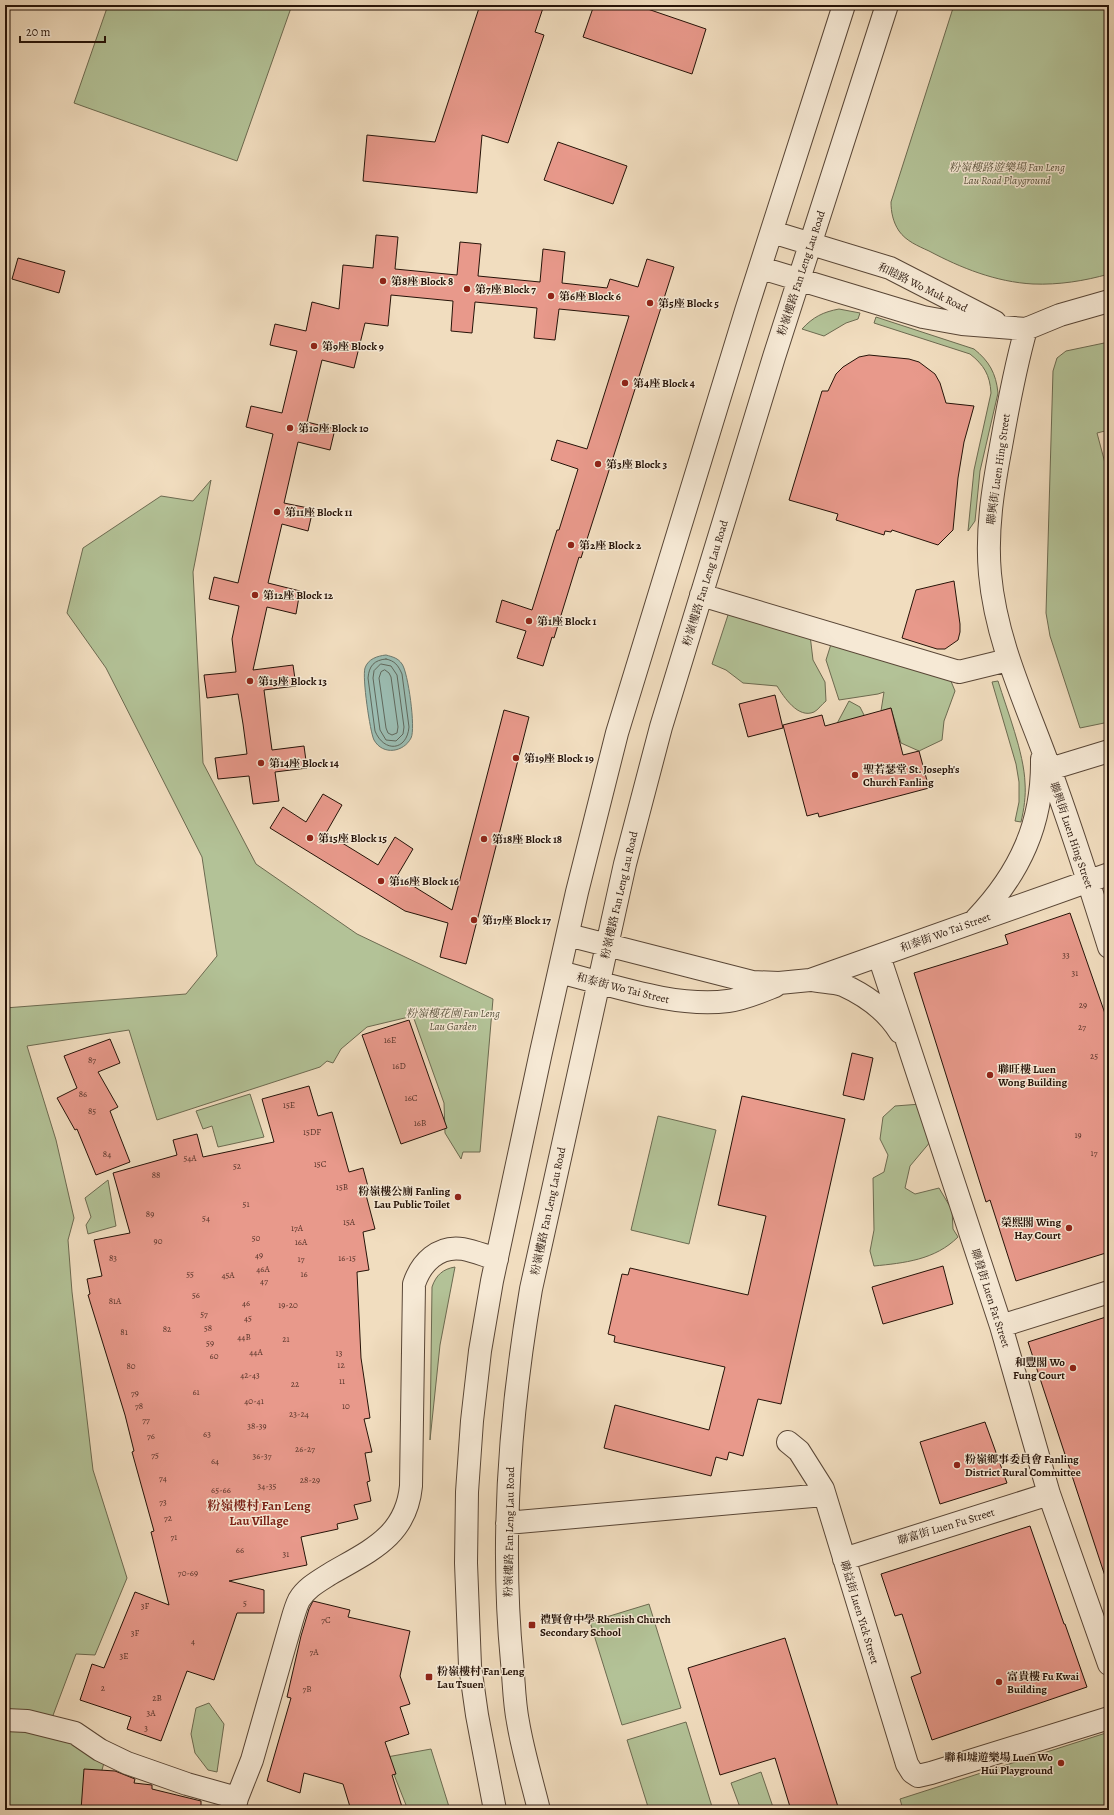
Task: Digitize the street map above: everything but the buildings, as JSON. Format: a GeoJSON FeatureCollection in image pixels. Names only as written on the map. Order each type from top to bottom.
{"type":"FeatureCollection","features":[{"type":"Feature","properties":{"kind":"street"},"geometry":{"type":"LineString","coordinates":[[495,1810],[477,1715],[470,1666],[466,1563],[467,1492],[472,1422],[480,1351],[497,1259],[559,972],[595,819],[623,712],[844,5]]}},
{"type":"Feature","properties":{"kind":"street","name":"粉嶺樓路 Fan Leng Lau Road"},"geometry":{"type":"LineString","coordinates":[[540,1810],[518,1722],[509,1632],[506,1562],[512,1425],[531,1289],[625,864],[661,727],[799,280],[887,5]]}},
{"type":"Feature","properties":{"kind":"street","name":"和睦路 Wo Muk Road"},"geometry":{"type":"LineString","coordinates":[[772,232],[890,268],[1003,326]]}},
{"type":"Feature","properties":{"kind":"street","name":"和睦路 Wo Muk Road"},"geometry":{"type":"LineString","coordinates":[[761,268],[923,317],[962,324],[1026,329],[1060,315],[1109,301]]}},
{"type":"Feature","properties":{"kind":"street","name":"聯興街 Luen Hing Street"},"geometry":{"type":"LineString","coordinates":[[1026,329],[1013,375],[989,517],[992,594],[996,616],[1008,660],[1050,769],[1089,881],[1109,947]]}},
{"type":"Feature","properties":{"kind":"street"},"geometry":{"type":"LineString","coordinates":[[701,595],[959,672],[1008,660]]}},
{"type":"Feature","properties":{"kind":"street","name":"聯興街 Luen Hing Street"},"geometry":{"type":"LineString","coordinates":[[974,921],[993,901],[1010,879],[1033,828],[1039,802],[1042,774],[1041,746]]}},
{"type":"Feature","properties":{"kind":"street"},"geometry":{"type":"LineString","coordinates":[[1050,769],[1109,751]]}},
{"type":"Feature","properties":{"kind":"street","name":"和泰街 Wo Tai Street"},"geometry":{"type":"LineString","coordinates":[[568,935],[752,982],[779,983],[810,980],[1109,874]]}},
{"type":"Feature","properties":{"kind":"street","name":"聯發街 Luen Fat Street"},"geometry":{"type":"LineString","coordinates":[[879,956],[1001,1326],[1049,1494],[1109,1664]]}},
{"type":"Feature","properties":{"kind":"street","name":"和泰街 Wo Tai Street"},"geometry":{"type":"LineString","coordinates":[[559,972],[676,1001],[703,1003],[730,1001],[755,994],[779,983]]}},
{"type":"Feature","properties":{"kind":"street","name":"聯發街 Luen Fat Street"},"geometry":{"type":"LineString","coordinates":[[810,980],[842,985],[865,998],[884,1012],[893,1022],[909,1046]]}},
{"type":"Feature","properties":{"kind":"street"},"geometry":{"type":"LineString","coordinates":[[5,1720],[27,1721],[75,1734],[100,1750],[127,1763],[187,1784],[235,1804],[252,1760],[292,1620],[300,1599],[306,1591],[323,1579],[384,1541],[393,1532],[406,1511],[410,1499],[411,1486],[414,1284],[423,1264],[431,1257],[451,1249],[462,1249],[497,1259]]}},
{"type":"Feature","properties":{"kind":"street"},"geometry":{"type":"LineString","coordinates":[[1001,1326],[1109,1292]]}},
{"type":"Feature","properties":{"kind":"street","name":"聯益街 Luen Yick Street"},"geometry":{"type":"LineString","coordinates":[[788,1442],[799,1451],[809,1464],[824,1495],[907,1764],[912,1772],[918,1776],[931,1773],[1109,1718]]}},
{"type":"Feature","properties":{"kind":"street","name":"聯富街 Luen Fu Street"},"geometry":{"type":"LineString","coordinates":[[844,1559],[1049,1494]]}},
{"type":"Feature","properties":{"kind":"street"},"geometry":{"type":"LineString","coordinates":[[507,1523],[824,1495]]}},
{"type":"Feature","properties":{"kind":"green space"},"geometry":{"type":"Polygon","coordinates":[[[108,5],[292,5],[237,161],[74,103],[108,5]]]}},
{"type":"Feature","properties":{"kind":"green space","name":"粉嶺樓路遊樂場 Fan Leng Lau Road Playground"},"geometry":{"type":"Polygon","coordinates":[[[954,5],[1109,5],[1109,274],[1081,281],[1052,284],[1019,283],[979,273],[941,257],[909,240],[902,235],[897,228],[891,209],[891,202],[954,5]]]}},
{"type":"Feature","properties":{"kind":"green space"},"geometry":{"type":"Polygon","coordinates":[[[839,309],[860,313],[858,319],[846,323],[824,336],[802,329],[810,321],[819,316],[839,309]]]}},
{"type":"Feature","properties":{"kind":"green space"},"geometry":{"type":"Polygon","coordinates":[[[876,317],[974,349],[988,363],[996,379],[998,393],[980,471],[975,521],[968,531],[974,470],[991,393],[988,376],[983,366],[970,354],[874,323],[876,317]]]}},
{"type":"Feature","properties":{"kind":"green space"},"geometry":{"type":"Polygon","coordinates":[[[1109,342],[1109,430],[1097,433],[1109,478],[1109,722],[1080,728],[1050,636],[1046,613],[1053,371],[1057,358],[1066,351],[1109,342]]]}},
{"type":"Feature","properties":{"kind":"green space","name":"粉嶺樓花園 Fan Leng Lau Garden"},"geometry":{"type":"Polygon","coordinates":[[[211,480],[193,572],[203,763],[256,864],[357,934],[493,999],[480,1152],[463,1152],[461,1159],[445,1133],[444,1103],[413,1016],[367,1027],[341,1049],[333,1063],[327,1061],[320,1067],[157,1120],[129,1030],[27,1046],[56,1140],[74,1218],[68,1240],[72,1292],[93,1470],[127,1578],[95,1655],[76,1654],[52,1718],[5,1712],[5,1008],[186,994],[217,956],[202,857],[106,668],[67,613],[83,548],[161,496],[193,501],[211,480]]]}},
{"type":"Feature","properties":{"kind":"green space"},"geometry":{"type":"Polygon","coordinates":[[[729,612],[810,635],[813,660],[825,682],[826,701],[817,710],[808,713],[797,710],[783,696],[777,686],[743,683],[726,670],[712,664],[729,612]]]}},
{"type":"Feature","properties":{"kind":"green space"},"geometry":{"type":"Polygon","coordinates":[[[832,641],[948,674],[955,691],[944,721],[942,740],[919,751],[901,743],[891,708],[881,711],[884,692],[839,700],[826,660],[832,641]]]}},
{"type":"Feature","properties":{"kind":"green space"},"geometry":{"type":"Polygon","coordinates":[[[998,681],[1022,758],[1025,798],[1021,822],[1015,821],[1019,802],[1019,782],[1016,764],[992,682],[998,681]]]}},
{"type":"Feature","properties":{"kind":"green space"},"geometry":{"type":"Polygon","coordinates":[[[849,701],[860,707],[864,715],[874,756],[833,731],[849,701]]]}},
{"type":"Feature","properties":{"kind":"green space"},"geometry":{"type":"Polygon","coordinates":[[[250,1094],[264,1137],[218,1147],[212,1126],[203,1129],[196,1111],[250,1094]]]}},
{"type":"Feature","properties":{"kind":"green space"},"geometry":{"type":"Polygon","coordinates":[[[921,1104],[931,1141],[910,1166],[905,1188],[915,1194],[939,1188],[952,1210],[953,1229],[958,1237],[939,1251],[919,1259],[908,1262],[874,1266],[870,1251],[874,1230],[873,1178],[884,1172],[888,1155],[880,1139],[883,1117],[895,1106],[921,1104]]]}},
{"type":"Feature","properties":{"kind":"green space"},"geometry":{"type":"Polygon","coordinates":[[[658,1116],[716,1130],[689,1244],[631,1230],[658,1116]]]}},
{"type":"Feature","properties":{"kind":"green space"},"geometry":{"type":"Polygon","coordinates":[[[108,1180],[116,1226],[88,1234],[86,1225],[91,1217],[85,1198],[108,1180]]]}},
{"type":"Feature","properties":{"kind":"green space"},"geometry":{"type":"Polygon","coordinates":[[[455,1267],[440,1345],[430,1440],[432,1287],[440,1273],[455,1267]]]}},
{"type":"Feature","properties":{"kind":"green space"},"geometry":{"type":"Polygon","coordinates":[[[649,1604],[681,1708],[622,1725],[590,1622],[649,1604]]]}},
{"type":"Feature","properties":{"kind":"green space"},"geometry":{"type":"Polygon","coordinates":[[[209,1703],[224,1724],[217,1772],[208,1770],[195,1753],[191,1734],[196,1708],[209,1703]]]}},
{"type":"Feature","properties":{"kind":"green space"},"geometry":{"type":"Polygon","coordinates":[[[686,1722],[713,1810],[649,1810],[627,1740],[686,1722]]]}},
{"type":"Feature","properties":{"kind":"green space"},"geometry":{"type":"Polygon","coordinates":[[[5,1725],[41,1729],[105,1759],[102,1770],[81,1810],[5,1810],[5,1725]]]}},
{"type":"Feature","properties":{"kind":"green space","name":"聯和墟遊樂場 Luen Wo Hui Playground"},"geometry":{"type":"Polygon","coordinates":[[[1109,1732],[1109,1810],[903,1810],[900,1799],[1109,1732]]]}},
{"type":"Feature","properties":{"kind":"green space"},"geometry":{"type":"Polygon","coordinates":[[[431,1749],[450,1810],[408,1810],[387,1757],[431,1749]]]}},
{"type":"Feature","properties":{"kind":"green space"},"geometry":{"type":"Polygon","coordinates":[[[761,1772],[774,1810],[741,1810],[731,1783],[761,1772]]]}},
{"type":"Feature","properties":{"kind":"water"},"geometry":{"type":"Polygon","coordinates":[[[386,655],[399,660],[404,669],[409,689],[413,724],[411,738],[408,743],[399,749],[393,750],[383,748],[374,740],[365,693],[364,673],[366,665],[376,657],[386,655]]]}},
{"type":"Feature","properties":{"kind":"place","name":"第8座 Block 8"},"geometry":{"type":"Point","coordinates":[383,281]}},
{"type":"Feature","properties":{"kind":"place","name":"第7座 Block 7"},"geometry":{"type":"Point","coordinates":[467,289]}},
{"type":"Feature","properties":{"kind":"place","name":"第6座 Block 6"},"geometry":{"type":"Point","coordinates":[551,296]}},
{"type":"Feature","properties":{"kind":"place","name":"第5座 Block 5"},"geometry":{"type":"Point","coordinates":[650,303]}},
{"type":"Feature","properties":{"kind":"place","name":"第9座 Block 9"},"geometry":{"type":"Point","coordinates":[314,346]}},
{"type":"Feature","properties":{"kind":"place","name":"第4座 Block 4"},"geometry":{"type":"Point","coordinates":[625,383]}},
{"type":"Feature","properties":{"kind":"place","name":"第10座 Block 10"},"geometry":{"type":"Point","coordinates":[290,428]}},
{"type":"Feature","properties":{"kind":"place","name":"第3座 Block 3"},"geometry":{"type":"Point","coordinates":[598,464]}},
{"type":"Feature","properties":{"kind":"place","name":"第11座 Block 11"},"geometry":{"type":"Point","coordinates":[277,512]}},
{"type":"Feature","properties":{"kind":"place","name":"第2座 Block 2"},"geometry":{"type":"Point","coordinates":[571,545]}},
{"type":"Feature","properties":{"kind":"place","name":"第12座 Block 12"},"geometry":{"type":"Point","coordinates":[255,595]}},
{"type":"Feature","properties":{"kind":"place","name":"第1座 Block 1"},"geometry":{"type":"Point","coordinates":[529,621]}},
{"type":"Feature","properties":{"kind":"place","name":"第13座 Block 13"},"geometry":{"type":"Point","coordinates":[250,681]}},
{"type":"Feature","properties":{"kind":"place","name":"第19座 Block 19"},"geometry":{"type":"Point","coordinates":[516,758]}},
{"type":"Feature","properties":{"kind":"place","name":"第14座 Block 14"},"geometry":{"type":"Point","coordinates":[261,763]}},
{"type":"Feature","properties":{"kind":"place","name":"聖若瑟堂 St. Joseph's Church Fanling"},"geometry":{"type":"Point","coordinates":[855,775]}},
{"type":"Feature","properties":{"kind":"place","name":"第15座 Block 15"},"geometry":{"type":"Point","coordinates":[310,838]}},
{"type":"Feature","properties":{"kind":"place","name":"第18座 Block 18"},"geometry":{"type":"Point","coordinates":[484,839]}},
{"type":"Feature","properties":{"kind":"place","name":"第16座 Block 16"},"geometry":{"type":"Point","coordinates":[381,881]}},
{"type":"Feature","properties":{"kind":"place","name":"第17座 Block 17"},"geometry":{"type":"Point","coordinates":[474,920]}},
{"type":"Feature","properties":{"kind":"place","name":"聯旺樓 Luen Wong Building"},"geometry":{"type":"Point","coordinates":[990,1075]}},
{"type":"Feature","properties":{"kind":"place","name":"粉嶺樓公廁 Fanling Lau Public Toilet"},"geometry":{"type":"Point","coordinates":[458,1197]}},
{"type":"Feature","properties":{"kind":"place","name":"榮熙閣 Wing Hay Court"},"geometry":{"type":"Point","coordinates":[1069,1228]}},
{"type":"Feature","properties":{"kind":"place","name":"和豐閣 Wo Fung Court"},"geometry":{"type":"Point","coordinates":[1073,1368]}},
{"type":"Feature","properties":{"kind":"place","name":"粉嶺鄉事委員會 Fanling District Rural Committee"},"geometry":{"type":"Point","coordinates":[957,1465]}},
{"type":"Feature","properties":{"kind":"place","name":"禮賢會中學 Rhenish Church Secondary School"},"geometry":{"type":"Point","coordinates":[532,1625]}},
{"type":"Feature","properties":{"kind":"place","name":"粉嶺樓村 Fan Leng Lau Tsuen"},"geometry":{"type":"Point","coordinates":[429,1677]}},
{"type":"Feature","properties":{"kind":"place","name":"富貴樓 Fu Kwai Building"},"geometry":{"type":"Point","coordinates":[999,1682]}},
{"type":"Feature","properties":{"kind":"place","name":"聯和墟遊樂場 Luen Wo Hui Playground"},"geometry":{"type":"Point","coordinates":[1061,1763]}},
{"type":"Feature","properties":{"kind":"district","name":"粉嶺樓村 Fan Leng Lau Village"},"geometry":{"type":"Point","coordinates":[259,1512]}}]}
